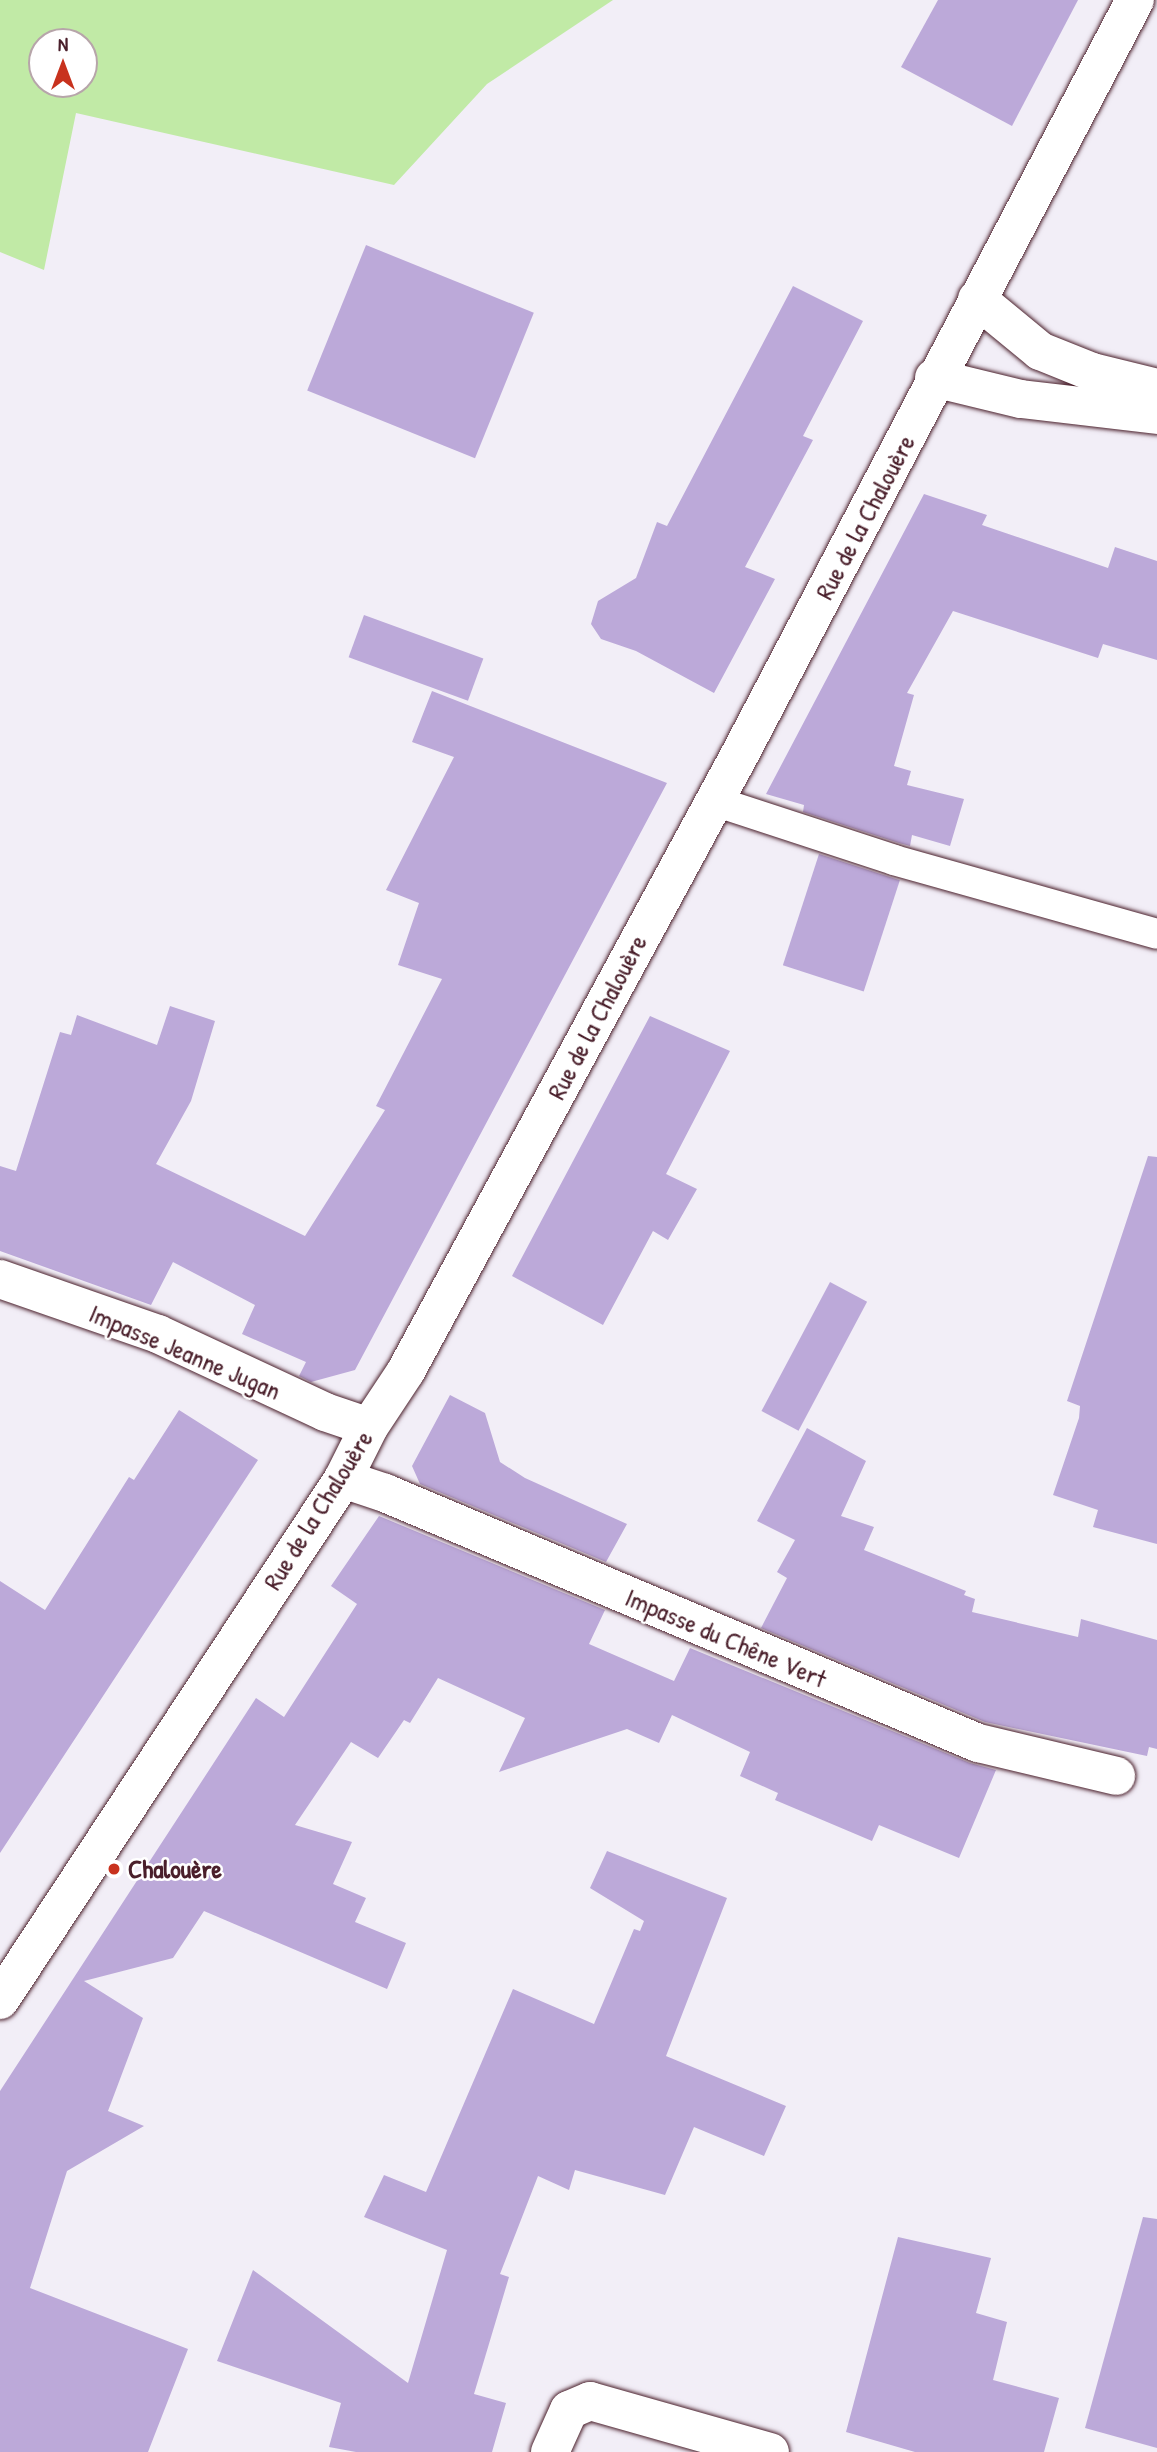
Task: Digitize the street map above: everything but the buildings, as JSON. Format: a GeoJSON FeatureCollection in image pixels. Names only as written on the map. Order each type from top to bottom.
{"type":"FeatureCollection","features":[{"type":"Feature","properties":{"kind":"street","name":"Rue de la Chalouère"},"geometry":{"type":"LineString","coordinates":[[0,2000],[343,1479],[369,1427],[406,1371],[714,801],[911,430],[934,377],[1135,0]]}},
{"type":"Feature","properties":{"kind":"street"},"geometry":{"type":"LineString","coordinates":[[977,299],[1040,351],[1092,372],[1157,388]]}},
{"type":"Feature","properties":{"kind":"street"},"geometry":{"type":"LineString","coordinates":[[934,377],[1021,399],[1114,406],[1157,415]]}},
{"type":"Feature","properties":{"kind":"street","name":"Impasse Jeanne Jugan"},"geometry":{"type":"LineString","coordinates":[[0,1279],[158,1334],[325,1412],[369,1427]]}},
{"type":"Feature","properties":{"kind":"street","name":"Impasse du Chêne Vert"},"geometry":{"type":"LineString","coordinates":[[343,1479],[385,1493],[978,1744],[1116,1776]]}},
{"type":"Feature","properties":{"kind":"street"},"geometry":{"type":"LineString","coordinates":[[550,2452],[569,2410],[590,2401],[770,2452]]}},
{"type":"Feature","properties":{"kind":"lane"},"geometry":{"type":"LineString","coordinates":[[714,801],[894,860],[1157,934]]}},
{"type":"Feature","properties":{"kind":"green space"},"geometry":{"type":"Polygon","coordinates":[[[0,0],[613,0],[487,84],[394,185],[76,113],[44,270],[0,252],[0,0]]]}},
{"type":"Feature","properties":{"kind":"place","name":"Chalouère"},"geometry":{"type":"Point","coordinates":[114,1869]}}]}
